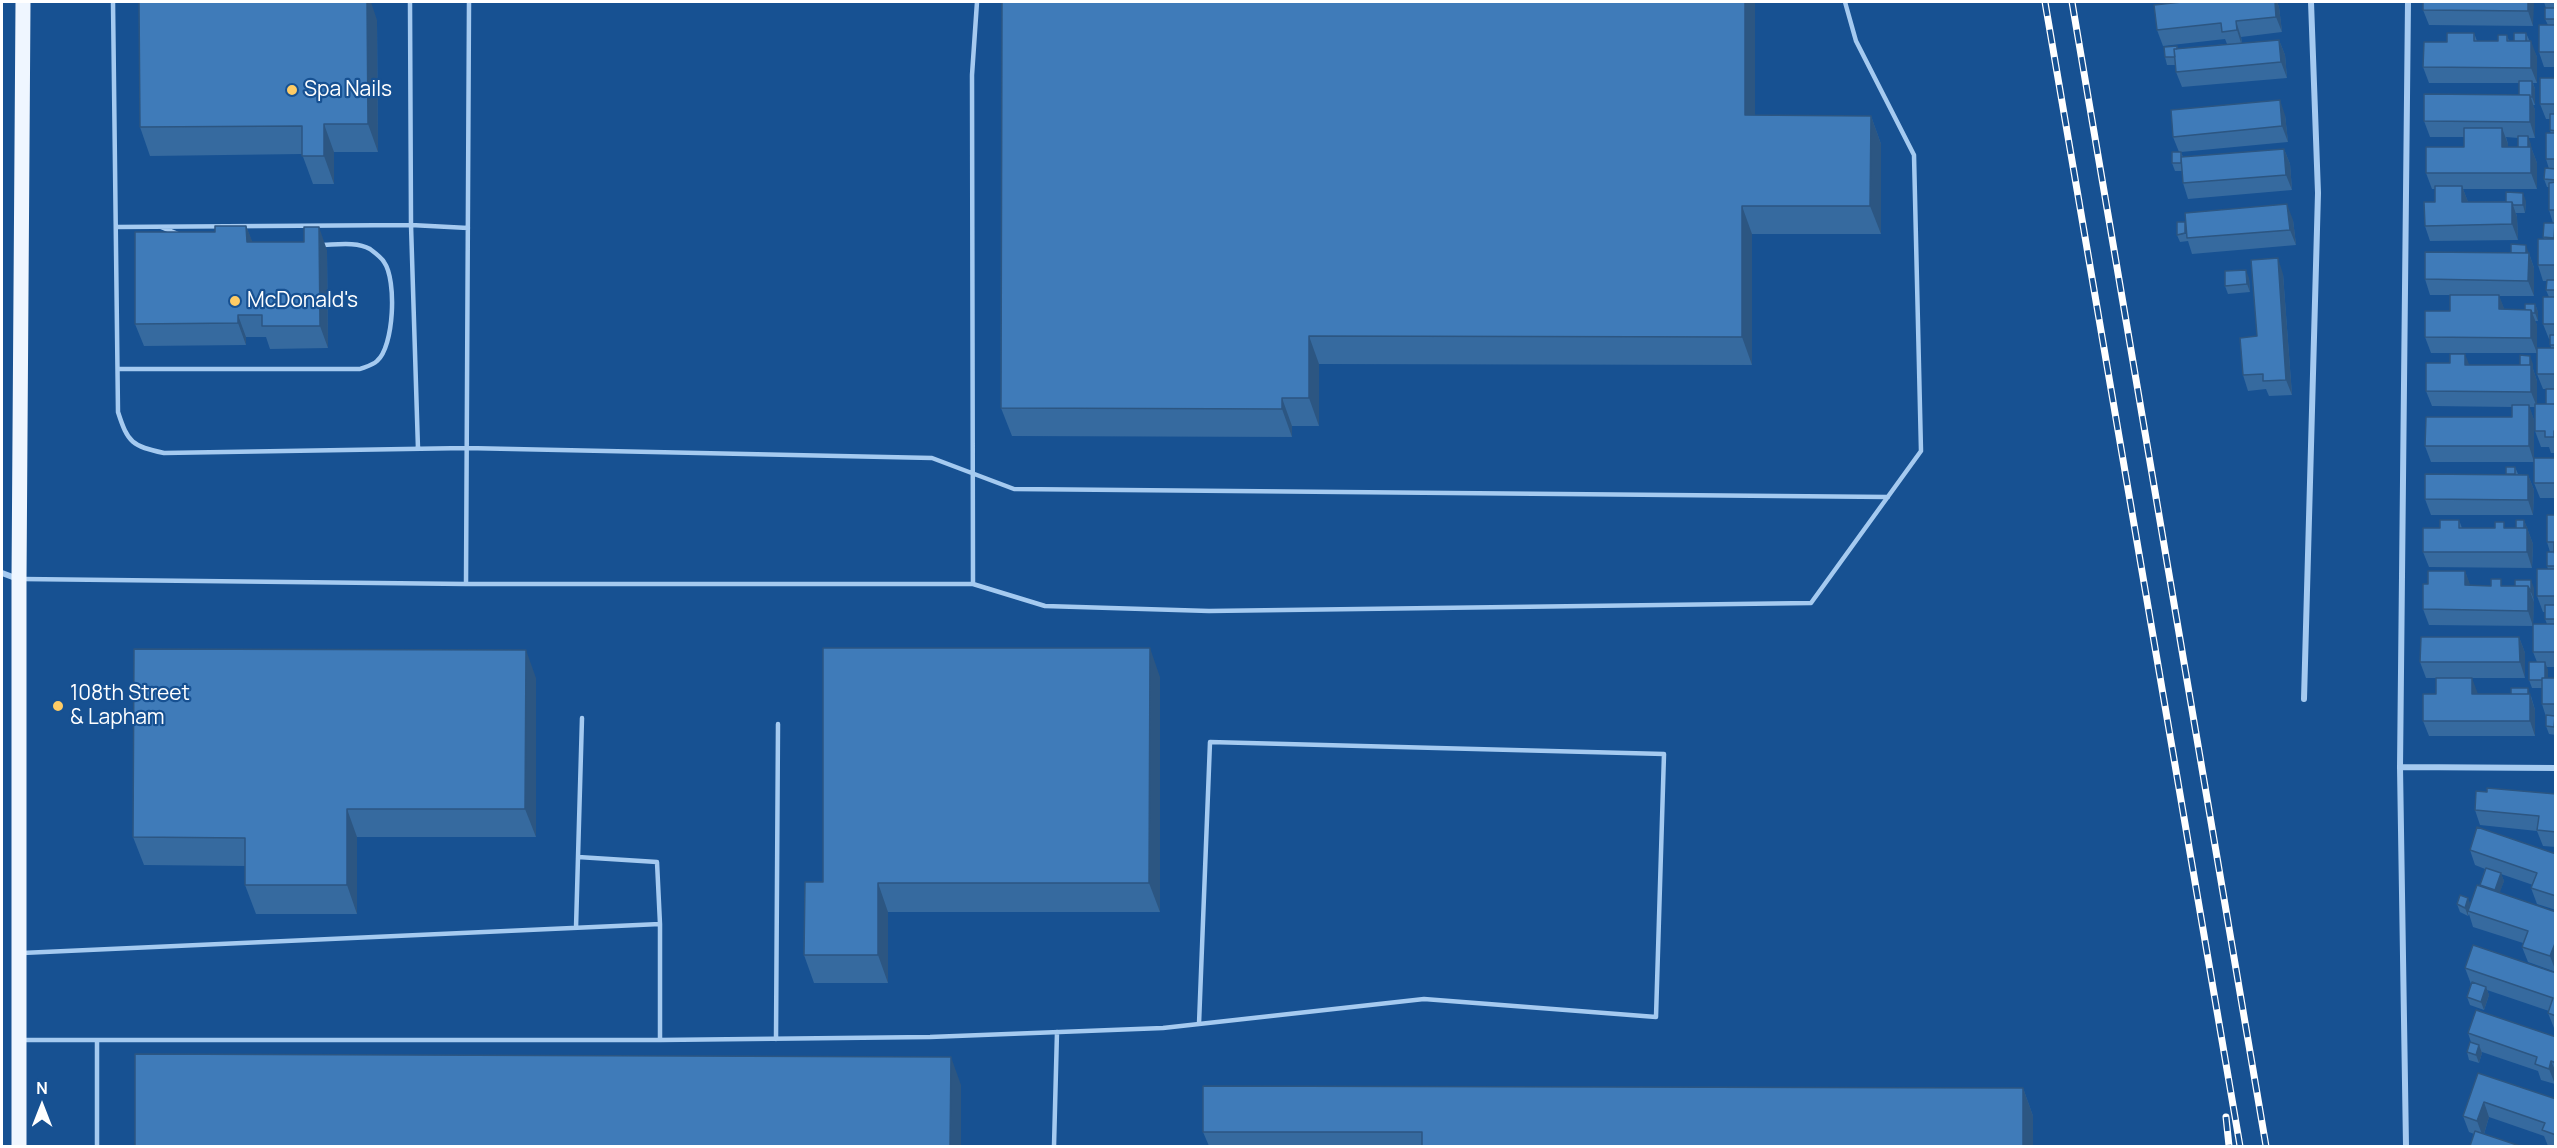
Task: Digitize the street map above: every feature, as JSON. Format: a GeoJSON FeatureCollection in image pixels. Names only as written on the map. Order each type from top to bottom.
{"type":"FeatureCollection","features":[{"type":"Feature","properties":{"kind":"main road"},"geometry":{"type":"LineString","coordinates":[[19,1146],[21,5]]}},
{"type":"Feature","properties":{"kind":"street"},"geometry":{"type":"LineString","coordinates":[[2304,699],[2318,193],[2311,2]]}},
{"type":"Feature","properties":{"kind":"street"},"geometry":{"type":"LineString","coordinates":[[2406,1146],[2400,767],[2408,2]]}},
{"type":"Feature","properties":{"kind":"street"},"geometry":{"type":"LineString","coordinates":[[2,573],[19,579]]}},
{"type":"Feature","properties":{"kind":"street"},"geometry":{"type":"LineString","coordinates":[[2400,767],[2556,768]]}},
{"type":"Feature","properties":{"kind":"lane"},"geometry":{"type":"LineString","coordinates":[[113,2],[118,412],[126,434],[141,448],[164,453],[466,448],[932,458],[973,471],[1014,489],[1888,497]]}},
{"type":"Feature","properties":{"kind":"lane"},"geometry":{"type":"LineString","coordinates":[[410,2],[411,225],[418,449]]}},
{"type":"Feature","properties":{"kind":"lane"},"geometry":{"type":"LineString","coordinates":[[465,584],[469,2]]}},
{"type":"Feature","properties":{"kind":"lane"},"geometry":{"type":"LineString","coordinates":[[973,584],[972,75],[977,2]]}},
{"type":"Feature","properties":{"kind":"lane"},"geometry":{"type":"LineString","coordinates":[[19,579],[465,584],[973,584],[1045,606],[1209,611],[1811,603],[1922,451],[1914,155],[1856,41],[1845,2]]}},
{"type":"Feature","properties":{"kind":"lane"},"geometry":{"type":"LineString","coordinates":[[116,227],[411,225],[468,228]]}},
{"type":"Feature","properties":{"kind":"lane"},"geometry":{"type":"LineString","coordinates":[[161,226],[183,236]]}},
{"type":"Feature","properties":{"kind":"lane"},"geometry":{"type":"LineString","coordinates":[[118,369],[360,369],[377,361],[387,346],[391,326],[391,287],[385,263],[370,249],[351,244],[317,245]]}},
{"type":"Feature","properties":{"kind":"lane"},"geometry":{"type":"LineString","coordinates":[[576,927],[582,718]]}},
{"type":"Feature","properties":{"kind":"lane"},"geometry":{"type":"LineString","coordinates":[[776,1039],[778,724]]}},
{"type":"Feature","properties":{"kind":"lane"},"geometry":{"type":"LineString","coordinates":[[19,1040],[660,1040],[1057,1032],[1163,1028],[1199,1024],[1424,999],[1656,1017],[1664,754],[1210,742],[1199,1024]]}},
{"type":"Feature","properties":{"kind":"lane"},"geometry":{"type":"LineString","coordinates":[[578,857],[657,862],[660,924],[660,1040]]}},
{"type":"Feature","properties":{"kind":"lane"},"geometry":{"type":"LineString","coordinates":[[19,953],[660,924]]}},
{"type":"Feature","properties":{"kind":"lane"},"geometry":{"type":"LineString","coordinates":[[1054,1146],[1057,1032]]}},
{"type":"Feature","properties":{"kind":"lane"},"geometry":{"type":"LineString","coordinates":[[97,1040],[98,1146]]}},
{"type":"Feature","properties":{"kind":"building"},"geometry":{"type":"Polygon","coordinates":[[[139,2],[367,2],[368,124],[324,124],[324,156],[302,156],[302,126],[140,127],[139,2]]]}},
{"type":"Feature","properties":{"kind":"building"},"geometry":{"type":"Polygon","coordinates":[[[1002,2],[1745,2],[1745,115],[1871,116],[1870,206],[1742,206],[1742,337],[1309,336],[1309,398],[1282,398],[1282,409],[1001,408],[1002,2]]]}},
{"type":"Feature","properties":{"kind":"building"},"geometry":{"type":"Polygon","coordinates":[[[2182,2],[2275,2],[2276,17],[2236,21],[2237,30],[2222,32],[2221,23],[2157,30],[2154,5],[2182,2]]]}},
{"type":"Feature","properties":{"kind":"building"},"geometry":{"type":"Polygon","coordinates":[[[2423,2],[2528,2],[2528,11],[2423,10],[2423,2]]]}},
{"type":"Feature","properties":{"kind":"building"},"geometry":{"type":"Polygon","coordinates":[[[2545,8],[2556,8],[2556,19],[2545,19],[2545,8]]]}},
{"type":"Feature","properties":{"kind":"building"},"geometry":{"type":"Polygon","coordinates":[[[2539,25],[2556,25],[2556,52],[2539,52],[2539,25]]]}},
{"type":"Feature","properties":{"kind":"building"},"geometry":{"type":"Polygon","coordinates":[[[2447,33],[2474,33],[2474,41],[2498,41],[2498,35],[2507,35],[2507,41],[2531,41],[2531,68],[2423,67],[2424,42],[2447,42],[2447,33]]]}},
{"type":"Feature","properties":{"kind":"building"},"geometry":{"type":"Polygon","coordinates":[[[2514,33],[2526,33],[2526,41],[2514,41],[2514,33]]]}},
{"type":"Feature","properties":{"kind":"building"},"geometry":{"type":"Polygon","coordinates":[[[2279,40],[2281,62],[2176,72],[2174,49],[2279,40]]]}},
{"type":"Feature","properties":{"kind":"building"},"geometry":{"type":"Polygon","coordinates":[[[2177,46],[2177,49],[2174,49],[2175,57],[2165,57],[2164,47],[2177,46]]]}},
{"type":"Feature","properties":{"kind":"building"},"geometry":{"type":"Polygon","coordinates":[[[2540,78],[2556,78],[2556,104],[2540,104],[2540,78]]]}},
{"type":"Feature","properties":{"kind":"building"},"geometry":{"type":"Polygon","coordinates":[[[2519,81],[2532,81],[2532,97],[2519,95],[2519,81]]]}},
{"type":"Feature","properties":{"kind":"building"},"geometry":{"type":"Polygon","coordinates":[[[2424,94],[2530,95],[2530,122],[2424,121],[2424,94]]]}},
{"type":"Feature","properties":{"kind":"building"},"geometry":{"type":"Polygon","coordinates":[[[2280,100],[2282,126],[2173,137],[2171,110],[2280,100]]]}},
{"type":"Feature","properties":{"kind":"building"},"geometry":{"type":"Polygon","coordinates":[[[2550,114],[2556,114],[2556,131],[2550,130],[2550,114]]]}},
{"type":"Feature","properties":{"kind":"building"},"geometry":{"type":"Polygon","coordinates":[[[2464,128],[2502,128],[2502,147],[2531,147],[2531,173],[2426,173],[2426,147],[2464,147],[2464,128]]]}},
{"type":"Feature","properties":{"kind":"building"},"geometry":{"type":"Polygon","coordinates":[[[2546,133],[2556,133],[2556,159],[2546,159],[2546,133]]]}},
{"type":"Feature","properties":{"kind":"building"},"geometry":{"type":"Polygon","coordinates":[[[2518,136],[2528,136],[2528,147],[2518,147],[2518,136]]]}},
{"type":"Feature","properties":{"kind":"building"},"geometry":{"type":"Polygon","coordinates":[[[2284,149],[2286,175],[2183,183],[2181,157],[2284,149]]]}},
{"type":"Feature","properties":{"kind":"building"},"geometry":{"type":"Polygon","coordinates":[[[2172,152],[2181,152],[2181,163],[2172,163],[2172,152]]]}},
{"type":"Feature","properties":{"kind":"building"},"geometry":{"type":"Polygon","coordinates":[[[2545,168],[2556,169],[2556,180],[2544,179],[2545,168]]]}},
{"type":"Feature","properties":{"kind":"building"},"geometry":{"type":"Polygon","coordinates":[[[2556,182],[2556,210],[2549,210],[2549,183],[2556,182]]]}},
{"type":"Feature","properties":{"kind":"building"},"geometry":{"type":"Polygon","coordinates":[[[2435,186],[2462,186],[2462,202],[2512,202],[2512,224],[2425,226],[2424,202],[2435,202],[2435,186]]]}},
{"type":"Feature","properties":{"kind":"building"},"geometry":{"type":"Polygon","coordinates":[[[2506,192],[2523,193],[2523,205],[2506,202],[2506,192]]]}},
{"type":"Feature","properties":{"kind":"building"},"geometry":{"type":"Polygon","coordinates":[[[2287,204],[2290,230],[2187,238],[2185,213],[2287,204]]]}},
{"type":"Feature","properties":{"kind":"building"},"geometry":{"type":"Polygon","coordinates":[[[2177,222],[2185,222],[2185,233],[2177,235],[2177,222]]]}},
{"type":"Feature","properties":{"kind":"building"},"geometry":{"type":"Polygon","coordinates":[[[2544,223],[2555,223],[2554,238],[2543,237],[2544,223]]]}},
{"type":"Feature","properties":{"kind":"building","name":"McDonald's"},"geometry":{"type":"Polygon","coordinates":[[[215,226],[246,226],[247,242],[304,242],[304,227],[319,227],[320,326],[262,326],[262,315],[238,315],[238,323],[135,324],[135,232],[215,232],[215,226]]]}},
{"type":"Feature","properties":{"kind":"building"},"geometry":{"type":"Polygon","coordinates":[[[2538,239],[2556,239],[2556,265],[2538,265],[2538,239]]]}},
{"type":"Feature","properties":{"kind":"building"},"geometry":{"type":"Polygon","coordinates":[[[2511,244],[2526,245],[2526,253],[2511,253],[2511,244]]]}},
{"type":"Feature","properties":{"kind":"building"},"geometry":{"type":"Polygon","coordinates":[[[2425,252],[2529,253],[2528,281],[2425,279],[2425,252]]]}},
{"type":"Feature","properties":{"kind":"building"},"geometry":{"type":"Polygon","coordinates":[[[2278,258],[2286,380],[2263,381],[2263,374],[2243,375],[2240,338],[2257,336],[2251,260],[2278,258]]]}},
{"type":"Feature","properties":{"kind":"building"},"geometry":{"type":"Polygon","coordinates":[[[2246,270],[2247,284],[2225,286],[2225,271],[2246,270]]]}},
{"type":"Feature","properties":{"kind":"building"},"geometry":{"type":"Polygon","coordinates":[[[2547,280],[2556,280],[2556,290],[2546,290],[2547,280]]]}},
{"type":"Feature","properties":{"kind":"building"},"geometry":{"type":"Polygon","coordinates":[[[2450,295],[2499,295],[2499,309],[2531,310],[2531,338],[2425,337],[2425,311],[2450,311],[2450,295]]]}},
{"type":"Feature","properties":{"kind":"building"},"geometry":{"type":"Polygon","coordinates":[[[2543,297],[2556,297],[2556,324],[2543,324],[2543,297]]]}},
{"type":"Feature","properties":{"kind":"building"},"geometry":{"type":"Polygon","coordinates":[[[2525,304],[2535,304],[2535,313],[2525,310],[2525,304]]]}},
{"type":"Feature","properties":{"kind":"building"},"geometry":{"type":"Polygon","coordinates":[[[2550,335],[2556,335],[2556,345],[2550,345],[2550,335]]]}},
{"type":"Feature","properties":{"kind":"building"},"geometry":{"type":"Polygon","coordinates":[[[2537,348],[2556,348],[2556,374],[2537,374],[2537,348]]]}},
{"type":"Feature","properties":{"kind":"building"},"geometry":{"type":"Polygon","coordinates":[[[2450,354],[2465,354],[2465,365],[2531,365],[2531,392],[2426,391],[2426,363],[2450,363],[2450,354]]]}},
{"type":"Feature","properties":{"kind":"building"},"geometry":{"type":"Polygon","coordinates":[[[2520,355],[2530,356],[2530,365],[2520,365],[2520,355]]]}},
{"type":"Feature","properties":{"kind":"building"},"geometry":{"type":"Polygon","coordinates":[[[2546,389],[2556,389],[2556,404],[2546,404],[2546,389]]]}},
{"type":"Feature","properties":{"kind":"building"},"geometry":{"type":"Polygon","coordinates":[[[2535,404],[2556,404],[2554,437],[2545,437],[2545,431],[2535,431],[2535,404]]]}},
{"type":"Feature","properties":{"kind":"building"},"geometry":{"type":"Polygon","coordinates":[[[2512,405],[2529,405],[2529,446],[2425,446],[2426,417],[2512,417],[2512,405]]]}},
{"type":"Feature","properties":{"kind":"building"},"geometry":{"type":"Polygon","coordinates":[[[2534,458],[2556,458],[2556,483],[2534,483],[2534,458]]]}},
{"type":"Feature","properties":{"kind":"building"},"geometry":{"type":"Polygon","coordinates":[[[2506,467],[2515,467],[2515,474],[2506,474],[2506,467]]]}},
{"type":"Feature","properties":{"kind":"building"},"geometry":{"type":"Polygon","coordinates":[[[2425,474],[2528,475],[2528,500],[2425,499],[2425,474]]]}},
{"type":"Feature","properties":{"kind":"building"},"geometry":{"type":"Polygon","coordinates":[[[2547,515],[2556,515],[2556,552],[2554,552],[2554,542],[2547,542],[2547,515]]]}},
{"type":"Feature","properties":{"kind":"building"},"geometry":{"type":"Polygon","coordinates":[[[2440,520],[2459,520],[2459,528],[2495,528],[2495,522],[2504,522],[2504,528],[2527,528],[2527,552],[2423,552],[2423,528],[2440,528],[2440,520]]]}},
{"type":"Feature","properties":{"kind":"building"},"geometry":{"type":"Polygon","coordinates":[[[2516,520],[2524,520],[2524,528],[2516,528],[2516,520]]]}},
{"type":"Feature","properties":{"kind":"building"},"geometry":{"type":"Polygon","coordinates":[[[2547,552],[2554,552],[2556,566],[2547,566],[2547,552]]]}},
{"type":"Feature","properties":{"kind":"building"},"geometry":{"type":"Polygon","coordinates":[[[2537,569],[2556,569],[2556,607],[2555,596],[2537,596],[2537,569]]]}},
{"type":"Feature","properties":{"kind":"building"},"geometry":{"type":"Polygon","coordinates":[[[2428,571],[2465,571],[2465,585],[2491,586],[2491,579],[2501,579],[2501,586],[2528,586],[2528,611],[2423,609],[2423,584],[2428,584],[2428,571]]]}},
{"type":"Feature","properties":{"kind":"building"},"geometry":{"type":"Polygon","coordinates":[[[2515,580],[2531,580],[2531,592],[2528,586],[2515,586],[2515,580]]]}},
{"type":"Feature","properties":{"kind":"building"},"geometry":{"type":"Polygon","coordinates":[[[2545,605],[2555,605],[2555,619],[2545,619],[2545,605]]]}},
{"type":"Feature","properties":{"kind":"building"},"geometry":{"type":"Polygon","coordinates":[[[2533,624],[2556,624],[2556,652],[2533,652],[2533,624]]]}},
{"type":"Feature","properties":{"kind":"building"},"geometry":{"type":"Polygon","coordinates":[[[2421,637],[2519,637],[2520,662],[2420,662],[2421,637]]]}},
{"type":"Feature","properties":{"kind":"building"},"geometry":{"type":"Polygon","coordinates":[[[823,648],[1150,648],[1149,883],[878,883],[878,955],[804,955],[805,882],[823,882],[823,648]]]}},
{"type":"Feature","properties":{"kind":"building"},"geometry":{"type":"Polygon","coordinates":[[[134,649],[526,650],[525,809],[347,809],[347,885],[245,885],[245,838],[133,837],[134,649]]]}},
{"type":"Feature","properties":{"kind":"building"},"geometry":{"type":"Polygon","coordinates":[[[2529,662],[2545,662],[2545,678],[2529,680],[2529,662]]]}},
{"type":"Feature","properties":{"kind":"building"},"geometry":{"type":"Polygon","coordinates":[[[2436,678],[2472,678],[2472,694],[2530,694],[2530,721],[2423,721],[2423,694],[2436,694],[2436,678]]]}},
{"type":"Feature","properties":{"kind":"building"},"geometry":{"type":"Polygon","coordinates":[[[2542,678],[2556,678],[2556,704],[2542,704],[2542,678]]]}},
{"type":"Feature","properties":{"kind":"building"},"geometry":{"type":"Polygon","coordinates":[[[2511,688],[2528,688],[2528,694],[2511,694],[2511,688]]]}},
{"type":"Feature","properties":{"kind":"building"},"geometry":{"type":"Polygon","coordinates":[[[2546,715],[2555,716],[2554,727],[2546,726],[2546,715]]]}},
{"type":"Feature","properties":{"kind":"building"},"geometry":{"type":"Polygon","coordinates":[[[2487,788],[2556,794],[2556,832],[2537,830],[2539,816],[2475,810],[2476,791],[2487,792],[2487,788]]]}},
{"type":"Feature","properties":{"kind":"building"},"geometry":{"type":"Polygon","coordinates":[[[2477,827],[2556,854],[2556,896],[2531,888],[2537,873],[2470,850],[2477,827]]]}},
{"type":"Feature","properties":{"kind":"building"},"geometry":{"type":"Polygon","coordinates":[[[2486,868],[2501,873],[2495,890],[2480,885],[2486,868]]]}},
{"type":"Feature","properties":{"kind":"building"},"geometry":{"type":"Polygon","coordinates":[[[2477,885],[2556,912],[2556,941],[2550,956],[2522,947],[2528,931],[2468,911],[2477,885]]]}},
{"type":"Feature","properties":{"kind":"building"},"geometry":{"type":"Polygon","coordinates":[[[2460,895],[2468,898],[2465,908],[2457,904],[2460,895]]]}},
{"type":"Feature","properties":{"kind":"building"},"geometry":{"type":"Polygon","coordinates":[[[2473,945],[2556,973],[2556,1016],[2548,1013],[2553,998],[2465,968],[2473,945]]]}},
{"type":"Feature","properties":{"kind":"building"},"geometry":{"type":"Polygon","coordinates":[[[2472,982],[2486,987],[2481,1002],[2467,997],[2472,982]]]}},
{"type":"Feature","properties":{"kind":"building"},"geometry":{"type":"Polygon","coordinates":[[[2476,1010],[2556,1037],[2556,1063],[2551,1061],[2549,1069],[2535,1064],[2537,1057],[2468,1033],[2476,1010]]]}},
{"type":"Feature","properties":{"kind":"building"},"geometry":{"type":"Polygon","coordinates":[[[2470,1042],[2479,1045],[2476,1055],[2467,1052],[2470,1042]]]}},
{"type":"Feature","properties":{"kind":"building"},"geometry":{"type":"Polygon","coordinates":[[[135,1054],[951,1057],[950,1146],[135,1146],[135,1054]]]}},
{"type":"Feature","properties":{"kind":"building"},"geometry":{"type":"Polygon","coordinates":[[[2478,1073],[2556,1099],[2556,1135],[2542,1130],[2545,1123],[2484,1102],[2477,1121],[2463,1116],[2478,1073]]]}},
{"type":"Feature","properties":{"kind":"building"},"geometry":{"type":"Polygon","coordinates":[[[1203,1086],[2023,1088],[2023,1146],[1422,1146],[1422,1132],[1203,1132],[1203,1086]]]}},
{"type":"Feature","properties":{"kind":"building"},"geometry":{"type":"Polygon","coordinates":[[[2475,1131],[2520,1146],[2470,1146],[2475,1131]]]}},
{"type":"Feature","properties":{"kind":"railway"},"geometry":{"type":"LineString","coordinates":[[2045,2],[2240,1146]]}},
{"type":"Feature","properties":{"kind":"railway"},"geometry":{"type":"LineString","coordinates":[[2072,2],[2266,1146]]}},
{"type":"Feature","properties":{"kind":"railway"},"geometry":{"type":"LineString","coordinates":[[2226,1117],[2229,1146]]}},
{"type":"Feature","properties":{"kind":"place","name":"Spa Nails"},"geometry":{"type":"Point","coordinates":[292,90]}},
{"type":"Feature","properties":{"kind":"place","name":"McDonald's"},"geometry":{"type":"Point","coordinates":[235,301]}},
{"type":"Feature","properties":{"kind":"place","name":"108th Street & Lapham"},"geometry":{"type":"Point","coordinates":[58,706]}}]}
